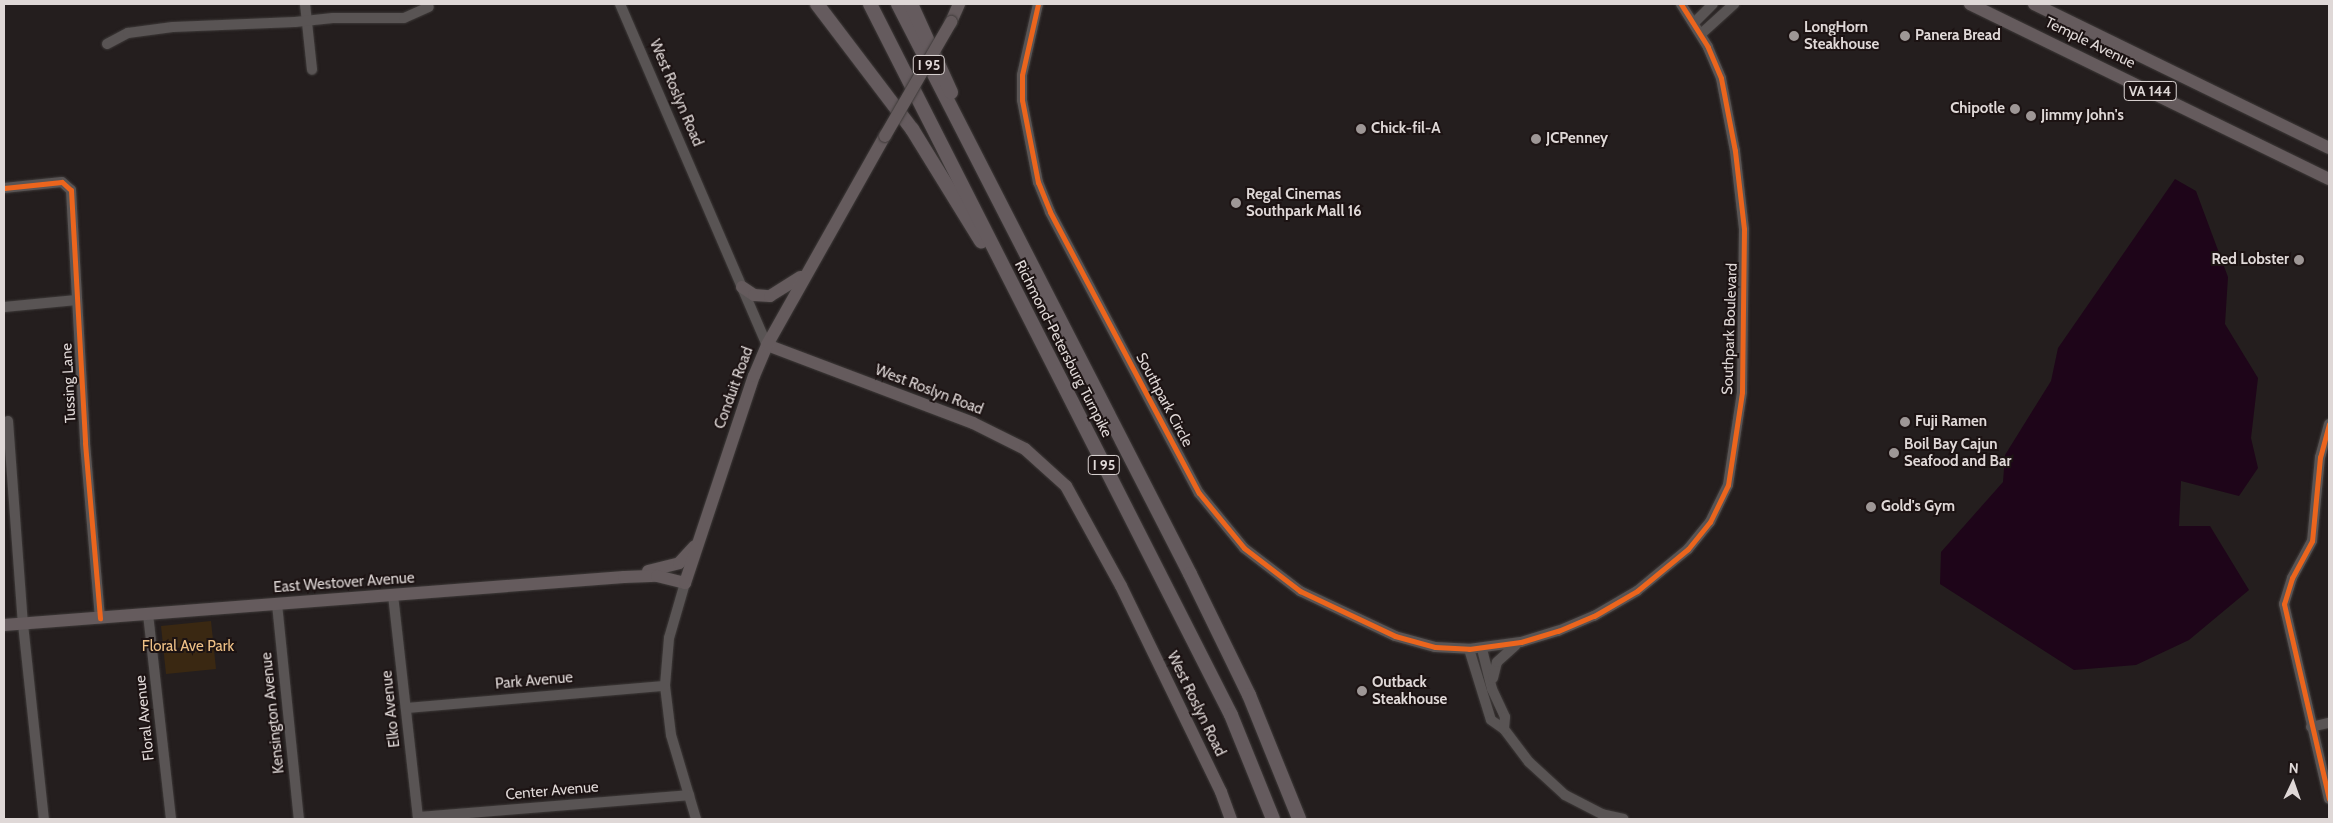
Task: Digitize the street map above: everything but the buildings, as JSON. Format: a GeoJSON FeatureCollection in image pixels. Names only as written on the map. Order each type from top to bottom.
{"type":"FeatureCollection","features":[{"type":"Feature","properties":{"kind":"highway"},"geometry":{"type":"LineString","coordinates":[[817,4],[936,165],[1032,324]]}},
{"type":"Feature","properties":{"kind":"highway","name":"Richmond-Petersburg Turnpike"},"geometry":{"type":"LineString","coordinates":[[870,4],[1231,715],[1273,819]]}},
{"type":"Feature","properties":{"kind":"highway","name":"Richmond-Petersburg Turnpike"},"geometry":{"type":"LineString","coordinates":[[898,4],[1220,634],[1278,758],[1300,819]]}},
{"type":"Feature","properties":{"kind":"highway"},"geometry":{"type":"LineString","coordinates":[[911,4],[949,83],[960,126]]}},
{"type":"Feature","properties":{"kind":"main road","name":"Conduit Road"},"geometry":{"type":"LineString","coordinates":[[685,583],[754,376],[767,345],[806,272],[951,22],[959,4]]}},
{"type":"Feature","properties":{"kind":"main road","name":"Temple Avenue"},"geometry":{"type":"LineString","coordinates":[[1970,4],[2329,179]]}},
{"type":"Feature","properties":{"kind":"main road","name":"Temple Avenue"},"geometry":{"type":"LineString","coordinates":[[2034,4],[2329,148]]}},
{"type":"Feature","properties":{"kind":"main road"},"geometry":{"type":"LineString","coordinates":[[742,287],[754,295],[770,296],[806,272]]}},
{"type":"Feature","properties":{"kind":"main road","name":"West Roslyn Road"},"geometry":{"type":"LineString","coordinates":[[767,345],[973,423],[1025,449],[1066,486],[1121,586],[1221,792],[1231,819]]}},
{"type":"Feature","properties":{"kind":"main road"},"geometry":{"type":"LineString","coordinates":[[624,577],[675,565],[698,543]]}},
{"type":"Feature","properties":{"kind":"main road","name":"East Westover Avenue"},"geometry":{"type":"LineString","coordinates":[[4,625],[624,577],[657,576],[685,583]]}},
{"type":"Feature","properties":{"kind":"street"},"geometry":{"type":"LineString","coordinates":[[305,4],[312,70]]}},
{"type":"Feature","properties":{"kind":"street","name":"West Roslyn Road"},"geometry":{"type":"LineString","coordinates":[[620,4],[767,345]]}},
{"type":"Feature","properties":{"kind":"street","name":"Southpark Circle"},"geometry":{"type":"LineString","coordinates":[[1038,4],[1022,75],[1022,100],[1038,182],[1050,212],[1199,493],[1244,548],[1300,591],[1395,636],[1435,647],[1482,649]]}},
{"type":"Feature","properties":{"kind":"street"},"geometry":{"type":"LineString","coordinates":[[1681,4],[1695,22],[1712,4]]}},
{"type":"Feature","properties":{"kind":"street"},"geometry":{"type":"LineString","coordinates":[[1701,34],[1734,4]]}},
{"type":"Feature","properties":{"kind":"street"},"geometry":{"type":"LineString","coordinates":[[107,44],[128,33],[164,28],[404,18],[429,7]]}},
{"type":"Feature","properties":{"kind":"street","name":"Southpark Boulevard"},"geometry":{"type":"LineString","coordinates":[[1482,649],[1521,642],[1583,622],[1648,584],[1679,558],[1710,522],[1728,485],[1742,392],[1744,229],[1738,167],[1724,95],[1695,22]]}},
{"type":"Feature","properties":{"kind":"street","name":"Tussing Lane"},"geometry":{"type":"LineString","coordinates":[[4,188],[62,182],[70,187],[100,618]]}},
{"type":"Feature","properties":{"kind":"street"},"geometry":{"type":"LineString","coordinates":[[4,307],[77,300]]}},
{"type":"Feature","properties":{"kind":"street"},"geometry":{"type":"LineString","coordinates":[[8,421],[23,624],[44,819]]}},
{"type":"Feature","properties":{"kind":"street"},"geometry":{"type":"LineString","coordinates":[[2329,424],[2320,457],[2312,542],[2292,578],[2284,604],[2329,799]]}},
{"type":"Feature","properties":{"kind":"street","name":"Conduit Road"},"geometry":{"type":"LineString","coordinates":[[685,583],[669,638],[664,686],[671,735],[696,819]]}},
{"type":"Feature","properties":{"kind":"street","name":"Elko Avenue"},"geometry":{"type":"LineString","coordinates":[[393,595],[418,818]]}},
{"type":"Feature","properties":{"kind":"street","name":"Kensington Avenue"},"geometry":{"type":"LineString","coordinates":[[276,604],[299,819]]}},
{"type":"Feature","properties":{"kind":"street","name":"Floral Avenue"},"geometry":{"type":"LineString","coordinates":[[148,614],[171,819]]}},
{"type":"Feature","properties":{"kind":"street"},"geometry":{"type":"LineString","coordinates":[[1492,690],[1497,662],[1521,642]]}},
{"type":"Feature","properties":{"kind":"street"},"geometry":{"type":"LineString","coordinates":[[1469,649],[1491,720],[1504,728],[1529,762],[1565,795],[1602,814],[1623,819]]}},
{"type":"Feature","properties":{"kind":"street"},"geometry":{"type":"LineString","coordinates":[[1482,649],[1492,690],[1505,717],[1504,728]]}},
{"type":"Feature","properties":{"kind":"street","name":"Park Avenue"},"geometry":{"type":"LineString","coordinates":[[406,708],[664,686]]}},
{"type":"Feature","properties":{"kind":"street"},"geometry":{"type":"LineString","coordinates":[[2311,727],[2329,723]]}},
{"type":"Feature","properties":{"kind":"street","name":"Center Avenue"},"geometry":{"type":"LineString","coordinates":[[418,818],[689,795]]}},
{"type":"Feature","properties":{"kind":"green space","name":"Floral Ave Park"},"geometry":{"type":"Polygon","coordinates":[[[211,621],[216,669],[166,674],[161,626],[211,621]]]}},
{"type":"Feature","properties":{"kind":"shaded area"},"geometry":{"type":"Polygon","coordinates":[[[2175,179],[2196,191],[2228,277],[2225,324],[2258,378],[2251,438],[2258,468],[2239,496],[2181,481],[2179,526],[2210,526],[2249,590],[2189,640],[2136,665],[2074,670],[1940,584],[1941,552],[2003,482],[2005,455],[2051,381],[2058,348],[2175,179]]]}},
{"type":"Feature","properties":{"kind":"cycle path"},"geometry":{"type":"LineString","coordinates":[[1038,4],[1022,75],[1022,100],[1038,182],[1050,212],[1199,493],[1244,548],[1300,591],[1395,636],[1435,647],[1469,649],[1521,642],[1558,631],[1594,616],[1637,591],[1688,549],[1710,522],[1728,485],[1742,392],[1744,229],[1735,151],[1721,78],[1708,47],[1681,4]]}},
{"type":"Feature","properties":{"kind":"cycle path"},"geometry":{"type":"LineString","coordinates":[[4,188],[62,182],[71,190],[85,443],[100,618]]}},
{"type":"Feature","properties":{"kind":"cycle path"},"geometry":{"type":"LineString","coordinates":[[2329,424],[2320,457],[2312,541],[2292,578],[2284,604],[2329,799]]}},
{"type":"Feature","properties":{"kind":"place","name":"LongHorn Steakhouse"},"geometry":{"type":"Point","coordinates":[1794,36]}},
{"type":"Feature","properties":{"kind":"place","name":"Panera Bread"},"geometry":{"type":"Point","coordinates":[1905,36]}},
{"type":"Feature","properties":{"kind":"place","name":"Chipotle"},"geometry":{"type":"Point","coordinates":[2015,109]}},
{"type":"Feature","properties":{"kind":"place","name":"Jimmy John's"},"geometry":{"type":"Point","coordinates":[2031,116]}},
{"type":"Feature","properties":{"kind":"place","name":"Chick-fil-A"},"geometry":{"type":"Point","coordinates":[1361,129]}},
{"type":"Feature","properties":{"kind":"place","name":"JCPenney"},"geometry":{"type":"Point","coordinates":[1536,139]}},
{"type":"Feature","properties":{"kind":"place","name":"Regal Cinemas Southpark Mall 16"},"geometry":{"type":"Point","coordinates":[1236,203]}},
{"type":"Feature","properties":{"kind":"place","name":"Red Lobster"},"geometry":{"type":"Point","coordinates":[2299,260]}},
{"type":"Feature","properties":{"kind":"place","name":"Fuji Ramen"},"geometry":{"type":"Point","coordinates":[1905,422]}},
{"type":"Feature","properties":{"kind":"place","name":"Boil Bay Cajun Seafood and Bar"},"geometry":{"type":"Point","coordinates":[1894,453]}},
{"type":"Feature","properties":{"kind":"place","name":"Gold's Gym"},"geometry":{"type":"Point","coordinates":[1871,507]}},
{"type":"Feature","properties":{"kind":"place","name":"Outback Steakhouse"},"geometry":{"type":"Point","coordinates":[1362,691]}}]}
